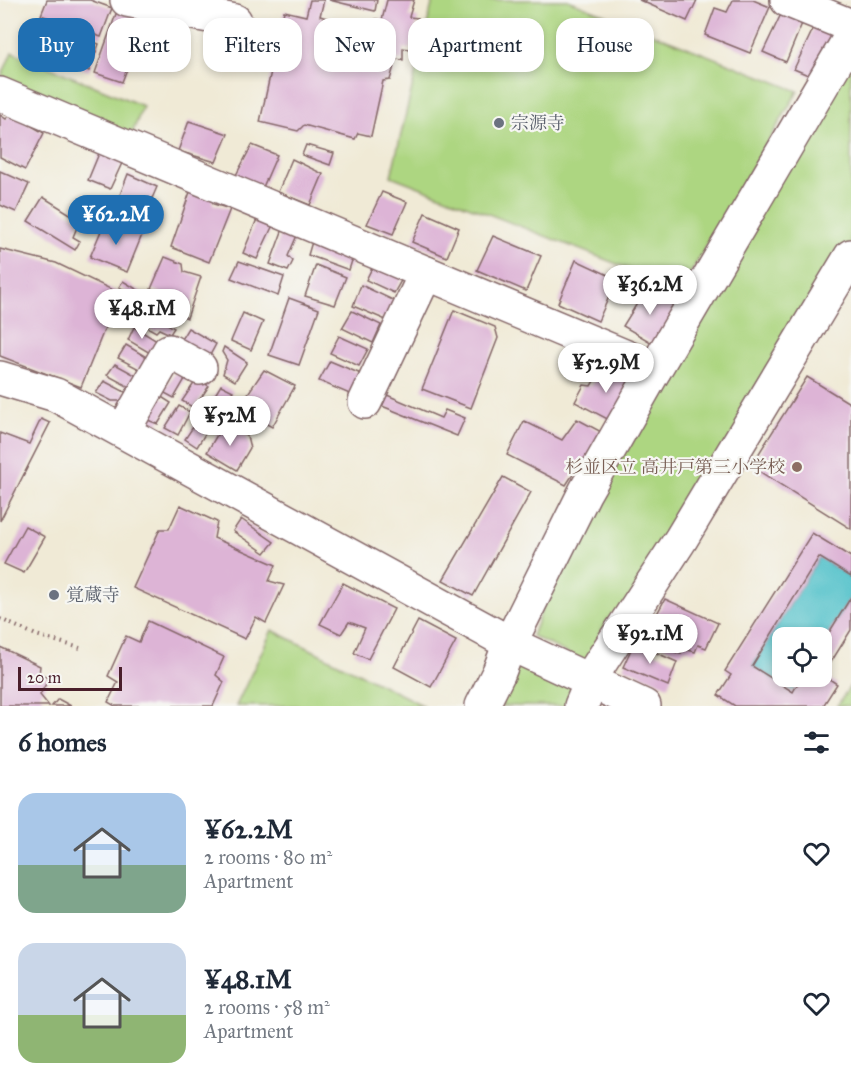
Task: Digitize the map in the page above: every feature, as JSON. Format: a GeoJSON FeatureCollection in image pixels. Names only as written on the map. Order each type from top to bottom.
{"type":"FeatureCollection","features":[{"type":"Feature","properties":{"kind":"street"},"geometry":{"type":"LineString","coordinates":[[127,0],[220,18]]}},
{"type":"Feature","properties":{"kind":"street"},"geometry":{"type":"LineString","coordinates":[[787,0],[851,26]]}},
{"type":"Feature","properties":{"kind":"street"},"geometry":{"type":"LineString","coordinates":[[482,706],[510,643],[585,492],[851,36]]}},
{"type":"Feature","properties":{"kind":"street"},"geometry":{"type":"LineString","coordinates":[[0,94],[655,369]]}},
{"type":"Feature","properties":{"kind":"street"},"geometry":{"type":"LineString","coordinates":[[585,694],[597,668],[681,539],[851,256]]}},
{"type":"Feature","properties":{"kind":"street"},"geometry":{"type":"LineString","coordinates":[[366,402],[426,273]]}},
{"type":"Feature","properties":{"kind":"street"},"geometry":{"type":"LineString","coordinates":[[123,431],[169,351],[200,368]]}},
{"type":"Feature","properties":{"kind":"street"},"geometry":{"type":"LineString","coordinates":[[0,378],[56,395],[123,431],[510,643],[585,694],[644,706]]}},
{"type":"Feature","properties":{"kind":"path"},"geometry":{"type":"LineString","coordinates":[[0,619],[36,635],[80,648]]}},
{"type":"Feature","properties":{"kind":"green space"},"geometry":{"type":"Polygon","coordinates":[[[433,0],[568,0],[613,18],[556,18],[556,72],[654,72],[654,34],[798,91],[681,289],[391,176],[416,72],[544,72],[544,18],[429,18],[433,0]]]}},
{"type":"Feature","properties":{"kind":"green space"},"geometry":{"type":"Polygon","coordinates":[[[851,36],[851,256],[597,668],[532,636],[585,492],[851,36]]]}},
{"type":"Feature","properties":{"kind":"green space"},"geometry":{"type":"Polygon","coordinates":[[[12,52],[18,54],[18,72],[61,72],[143,106],[130,139],[0,80],[12,52]]]}},
{"type":"Feature","properties":{"kind":"green space"},"geometry":{"type":"Polygon","coordinates":[[[272,630],[424,706],[236,706],[272,630]]]}},
{"type":"Feature","properties":{"kind":"green space"},"geometry":{"type":"Polygon","coordinates":[[[511,655],[577,688],[569,706],[486,706],[511,655]]]}},
{"type":"Feature","properties":{"kind":"green space"},"geometry":{"type":"Polygon","coordinates":[[[851,685],[851,706],[837,706],[851,685]]]}},
{"type":"Feature","properties":{"kind":"water"},"geometry":{"type":"Polygon","coordinates":[[[819,557],[851,577],[851,597],[832,628],[776,627],[819,557]]]}},
{"type":"Feature","properties":{"kind":"water"},"geometry":{"type":"Polygon","coordinates":[[[772,633],[772,679],[752,666],[772,633]]]}},
{"type":"Feature","properties":{"kind":"water"},"geometry":{"type":"Polygon","coordinates":[[[785,687],[796,687],[793,692],[785,687]]]}},
{"type":"Feature","properties":{"kind":"building"},"geometry":{"type":"Polygon","coordinates":[[[47,0],[90,0],[112,8],[101,37],[95,35],[95,18],[49,18],[41,15],[47,0]]]}},
{"type":"Feature","properties":{"kind":"building"},"geometry":{"type":"Polygon","coordinates":[[[310,0],[324,0],[320,16],[326,18],[314,18],[314,72],[392,72],[390,80],[383,81],[371,136],[358,133],[355,139],[304,125],[298,131],[260,122],[271,72],[302,72],[302,18],[282,18],[284,11],[306,16],[310,0]]]}},
{"type":"Feature","properties":{"kind":"building"},"geometry":{"type":"Polygon","coordinates":[[[329,0],[377,0],[375,11],[329,0]]]}},
{"type":"Feature","properties":{"kind":"building"},"geometry":{"type":"Polygon","coordinates":[[[387,0],[414,0],[409,17],[418,18],[408,18],[408,49],[403,48],[403,60],[396,59],[396,18],[382,18],[387,0]]]}},
{"type":"Feature","properties":{"kind":"building"},"geometry":{"type":"Polygon","coordinates":[[[639,0],[697,0],[687,21],[639,0]]]}},
{"type":"Feature","properties":{"kind":"building"},"geometry":{"type":"Polygon","coordinates":[[[733,0],[753,0],[770,7],[750,53],[705,35],[715,8],[727,12],[733,0]]]}},
{"type":"Feature","properties":{"kind":"building"},"geometry":{"type":"Polygon","coordinates":[[[117,11],[135,18],[115,18],[117,11]]]}},
{"type":"Feature","properties":{"kind":"building"},"geometry":{"type":"Polygon","coordinates":[[[782,12],[803,21],[786,62],[763,52],[782,12]]]}},
{"type":"Feature","properties":{"kind":"building"},"geometry":{"type":"Polygon","coordinates":[[[816,23],[837,34],[815,78],[794,69],[816,23]]]}},
{"type":"Feature","properties":{"kind":"building"},"geometry":{"type":"Polygon","coordinates":[[[107,39],[107,72],[126,72],[122,82],[95,73],[107,39]]]}},
{"type":"Feature","properties":{"kind":"building"},"geometry":{"type":"Polygon","coordinates":[[[95,43],[99,44],[95,55],[95,43]]]}},
{"type":"Feature","properties":{"kind":"building"},"geometry":{"type":"Polygon","coordinates":[[[11,114],[44,133],[25,170],[0,157],[0,115],[6,119],[11,114]]]}},
{"type":"Feature","properties":{"kind":"building"},"geometry":{"type":"Polygon","coordinates":[[[189,121],[228,134],[216,162],[178,151],[189,121]]]}},
{"type":"Feature","properties":{"kind":"building"},"geometry":{"type":"Polygon","coordinates":[[[252,145],[277,155],[263,187],[235,177],[252,145]]]}},
{"type":"Feature","properties":{"kind":"building"},"geometry":{"type":"Polygon","coordinates":[[[306,145],[334,153],[330,165],[302,155],[306,145]]]}},
{"type":"Feature","properties":{"kind":"building"},"geometry":{"type":"Polygon","coordinates":[[[100,151],[123,161],[110,189],[88,180],[100,151]]]}},
{"type":"Feature","properties":{"kind":"building"},"geometry":{"type":"Polygon","coordinates":[[[292,159],[323,174],[310,205],[278,192],[292,159]]]}},
{"type":"Feature","properties":{"kind":"building"},"geometry":{"type":"Polygon","coordinates":[[[0,171],[29,184],[16,212],[0,205],[0,171]]]}},
{"type":"Feature","properties":{"kind":"building"},"geometry":{"type":"Polygon","coordinates":[[[128,174],[157,187],[141,224],[113,213],[128,174]]]}},
{"type":"Feature","properties":{"kind":"building"},"geometry":{"type":"Polygon","coordinates":[[[191,189],[212,196],[213,204],[230,209],[209,262],[171,247],[191,189]]]}},
{"type":"Feature","properties":{"kind":"building"},"geometry":{"type":"Polygon","coordinates":[[[382,192],[407,202],[393,234],[367,224],[382,192]]]}},
{"type":"Feature","properties":{"kind":"building"},"geometry":{"type":"Polygon","coordinates":[[[43,197],[80,220],[73,237],[80,241],[75,250],[28,221],[43,197]]]}},
{"type":"Feature","properties":{"kind":"building"},"geometry":{"type":"Polygon","coordinates":[[[425,213],[459,228],[447,257],[412,242],[425,213]]]}},
{"type":"Feature","properties":{"kind":"building"},"geometry":{"type":"Polygon","coordinates":[[[106,219],[142,235],[127,272],[90,257],[106,219]]]}},
{"type":"Feature","properties":{"kind":"building"},"geometry":{"type":"Polygon","coordinates":[[[257,219],[273,225],[257,259],[243,253],[257,219]]]}},
{"type":"Feature","properties":{"kind":"building"},"geometry":{"type":"Polygon","coordinates":[[[284,226],[298,233],[288,256],[293,261],[288,271],[270,264],[284,226]]]}},
{"type":"Feature","properties":{"kind":"building"},"geometry":{"type":"Polygon","coordinates":[[[314,235],[355,251],[349,270],[308,255],[314,235]]]}},
{"type":"Feature","properties":{"kind":"building"},"geometry":{"type":"Polygon","coordinates":[[[493,236],[541,256],[526,291],[477,270],[493,236]]]}},
{"type":"Feature","properties":{"kind":"building"},"geometry":{"type":"Polygon","coordinates":[[[0,249],[56,263],[119,293],[81,387],[0,356],[0,249]]]}},
{"type":"Feature","properties":{"kind":"building"},"geometry":{"type":"Polygon","coordinates":[[[165,257],[183,264],[184,272],[201,277],[187,318],[158,305],[161,293],[151,289],[165,257]]]}},
{"type":"Feature","properties":{"kind":"building"},"geometry":{"type":"Polygon","coordinates":[[[576,260],[617,279],[598,321],[558,303],[576,260]]]}},
{"type":"Feature","properties":{"kind":"building"},"geometry":{"type":"Polygon","coordinates":[[[239,261],[284,277],[278,296],[231,278],[239,261]]]}},
{"type":"Feature","properties":{"kind":"building"},"geometry":{"type":"Polygon","coordinates":[[[375,262],[404,275],[394,293],[366,280],[375,262]]]}},
{"type":"Feature","properties":{"kind":"building"},"geometry":{"type":"Polygon","coordinates":[[[316,265],[346,277],[335,305],[305,296],[316,265]]]}},
{"type":"Feature","properties":{"kind":"building"},"geometry":{"type":"Polygon","coordinates":[[[123,281],[143,293],[128,320],[122,316],[131,294],[119,287],[123,281]]]}},
{"type":"Feature","properties":{"kind":"building"},"geometry":{"type":"Polygon","coordinates":[[[361,285],[395,301],[386,320],[353,306],[361,285]]]}},
{"type":"Feature","properties":{"kind":"building"},"geometry":{"type":"Polygon","coordinates":[[[646,289],[677,307],[654,344],[623,326],[646,289]]]}},
{"type":"Feature","properties":{"kind":"building"},"geometry":{"type":"Polygon","coordinates":[[[289,298],[319,309],[299,365],[269,355],[289,298]]]}},
{"type":"Feature","properties":{"kind":"building"},"geometry":{"type":"Polygon","coordinates":[[[147,301],[152,305],[150,313],[174,328],[170,334],[159,329],[156,332],[136,321],[147,301]]]}},
{"type":"Feature","properties":{"kind":"building"},"geometry":{"type":"Polygon","coordinates":[[[454,310],[495,327],[498,338],[471,408],[422,389],[454,310]]]}},
{"type":"Feature","properties":{"kind":"building"},"geometry":{"type":"Polygon","coordinates":[[[352,311],[381,325],[373,343],[342,328],[352,311]]]}},
{"type":"Feature","properties":{"kind":"building"},"geometry":{"type":"Polygon","coordinates":[[[243,313],[263,322],[251,350],[231,341],[243,313]]]}},
{"type":"Feature","properties":{"kind":"building"},"geometry":{"type":"Polygon","coordinates":[[[134,327],[157,341],[150,353],[128,340],[134,327]]]}},
{"type":"Feature","properties":{"kind":"building"},"geometry":{"type":"Polygon","coordinates":[[[188,328],[216,344],[209,357],[180,341],[188,328]]]}},
{"type":"Feature","properties":{"kind":"building"},"geometry":{"type":"Polygon","coordinates":[[[339,336],[368,349],[359,366],[330,353],[339,336]]]}},
{"type":"Feature","properties":{"kind":"building"},"geometry":{"type":"Polygon","coordinates":[[[126,345],[148,358],[141,370],[118,358],[126,345]]]}},
{"type":"Feature","properties":{"kind":"building"},"geometry":{"type":"Polygon","coordinates":[[[224,347],[247,362],[235,381],[223,374],[227,360],[222,352],[224,347]]]}},
{"type":"Feature","properties":{"kind":"building"},"geometry":{"type":"Polygon","coordinates":[[[330,361],[361,374],[352,395],[319,381],[330,361]]]}},
{"type":"Feature","properties":{"kind":"building"},"geometry":{"type":"Polygon","coordinates":[[[115,364],[137,376],[131,388],[107,375],[115,364]]]}},
{"type":"Feature","properties":{"kind":"building"},"geometry":{"type":"Polygon","coordinates":[[[603,366],[612,371],[617,369],[633,380],[615,423],[575,402],[584,385],[591,386],[603,366]]]}},
{"type":"Feature","properties":{"kind":"building"},"geometry":{"type":"Polygon","coordinates":[[[264,370],[295,386],[272,427],[238,408],[264,370]]]}},
{"type":"Feature","properties":{"kind":"building"},"geometry":{"type":"Polygon","coordinates":[[[175,373],[188,374],[174,398],[163,392],[175,373]]]}},
{"type":"Feature","properties":{"kind":"building"},"geometry":{"type":"Polygon","coordinates":[[[807,377],[851,404],[851,529],[751,466],[807,377]]]}},
{"type":"Feature","properties":{"kind":"building"},"geometry":{"type":"Polygon","coordinates":[[[197,379],[209,386],[194,408],[182,401],[197,379]]]}},
{"type":"Feature","properties":{"kind":"building"},"geometry":{"type":"Polygon","coordinates":[[[104,381],[129,394],[126,401],[112,401],[96,393],[104,381]]]}},
{"type":"Feature","properties":{"kind":"building"},"geometry":{"type":"Polygon","coordinates":[[[221,385],[233,391],[213,417],[204,413],[221,385]]]}},
{"type":"Feature","properties":{"kind":"building"},"geometry":{"type":"Polygon","coordinates":[[[387,395],[441,418],[445,410],[465,418],[457,436],[382,406],[387,395]]]}},
{"type":"Feature","properties":{"kind":"building"},"geometry":{"type":"Polygon","coordinates":[[[160,396],[171,403],[158,424],[150,421],[149,412],[160,396]]]}},
{"type":"Feature","properties":{"kind":"building"},"geometry":{"type":"Polygon","coordinates":[[[179,406],[190,412],[178,435],[165,428],[179,406]]]}},
{"type":"Feature","properties":{"kind":"building"},"geometry":{"type":"Polygon","coordinates":[[[199,418],[210,426],[197,447],[185,439],[199,418]]]}},
{"type":"Feature","properties":{"kind":"building"},"geometry":{"type":"Polygon","coordinates":[[[41,419],[50,423],[0,521],[0,433],[29,444],[41,419]]]}},
{"type":"Feature","properties":{"kind":"building"},"geometry":{"type":"Polygon","coordinates":[[[577,419],[607,435],[593,463],[583,459],[566,485],[507,455],[524,421],[562,440],[577,419]]]}},
{"type":"Feature","properties":{"kind":"building"},"geometry":{"type":"Polygon","coordinates":[[[224,423],[247,436],[250,448],[237,470],[207,452],[224,423]]]}},
{"type":"Feature","properties":{"kind":"building"},"geometry":{"type":"Polygon","coordinates":[[[503,477],[531,492],[473,596],[443,580],[503,477]]]}},
{"type":"Feature","properties":{"kind":"building"},"geometry":{"type":"Polygon","coordinates":[[[180,505],[217,522],[214,538],[276,565],[269,581],[284,585],[266,623],[256,617],[245,639],[133,588],[160,529],[169,529],[180,505]]]}},
{"type":"Feature","properties":{"kind":"building"},"geometry":{"type":"Polygon","coordinates":[[[241,519],[274,542],[265,553],[233,531],[241,519]]]}},
{"type":"Feature","properties":{"kind":"building"},"geometry":{"type":"Polygon","coordinates":[[[25,526],[45,537],[24,573],[4,564],[25,526]]]}},
{"type":"Feature","properties":{"kind":"building"},"geometry":{"type":"Polygon","coordinates":[[[812,533],[851,557],[851,577],[819,557],[776,627],[772,627],[772,633],[752,666],[772,679],[772,687],[785,687],[793,692],[796,687],[832,687],[832,681],[837,684],[823,706],[735,706],[718,695],[731,675],[725,671],[812,533]]]}},
{"type":"Feature","properties":{"kind":"building"},"geometry":{"type":"Polygon","coordinates":[[[343,583],[394,609],[368,659],[354,653],[365,628],[349,622],[341,634],[320,624],[343,583]]]}},
{"type":"Feature","properties":{"kind":"building"},"geometry":{"type":"Polygon","coordinates":[[[851,597],[851,630],[832,661],[832,628],[851,597]]]}},
{"type":"Feature","properties":{"kind":"building"},"geometry":{"type":"Polygon","coordinates":[[[665,599],[718,623],[706,648],[698,645],[695,652],[685,649],[680,654],[644,638],[665,599]]]}},
{"type":"Feature","properties":{"kind":"building"},"geometry":{"type":"Polygon","coordinates":[[[148,621],[224,657],[216,675],[224,682],[213,706],[115,706],[108,702],[118,682],[108,676],[126,636],[139,642],[148,621]]]}},
{"type":"Feature","properties":{"kind":"building"},"geometry":{"type":"Polygon","coordinates":[[[418,621],[456,641],[431,687],[394,667],[418,621]]]}},
{"type":"Feature","properties":{"kind":"building"},"geometry":{"type":"Polygon","coordinates":[[[634,643],[677,662],[668,686],[623,667],[634,643]]]}},
{"type":"Feature","properties":{"kind":"building"},"geometry":{"type":"Polygon","coordinates":[[[0,647],[40,666],[39,674],[49,678],[40,695],[49,706],[0,706],[0,647]]]}},
{"type":"Feature","properties":{"kind":"building"},"geometry":{"type":"Polygon","coordinates":[[[58,699],[71,706],[52,706],[58,699]]]}},
{"type":"Feature","properties":{"kind":"place","name":"宗源寺"},"geometry":{"type":"Point","coordinates":[499,123]}},
{"type":"Feature","properties":{"kind":"place","name":"杉並区立 高井戸第三小学校"},"geometry":{"type":"Point","coordinates":[797,467]}},
{"type":"Feature","properties":{"kind":"place","name":"覚蔵寺"},"geometry":{"type":"Point","coordinates":[54,595]}}]}
